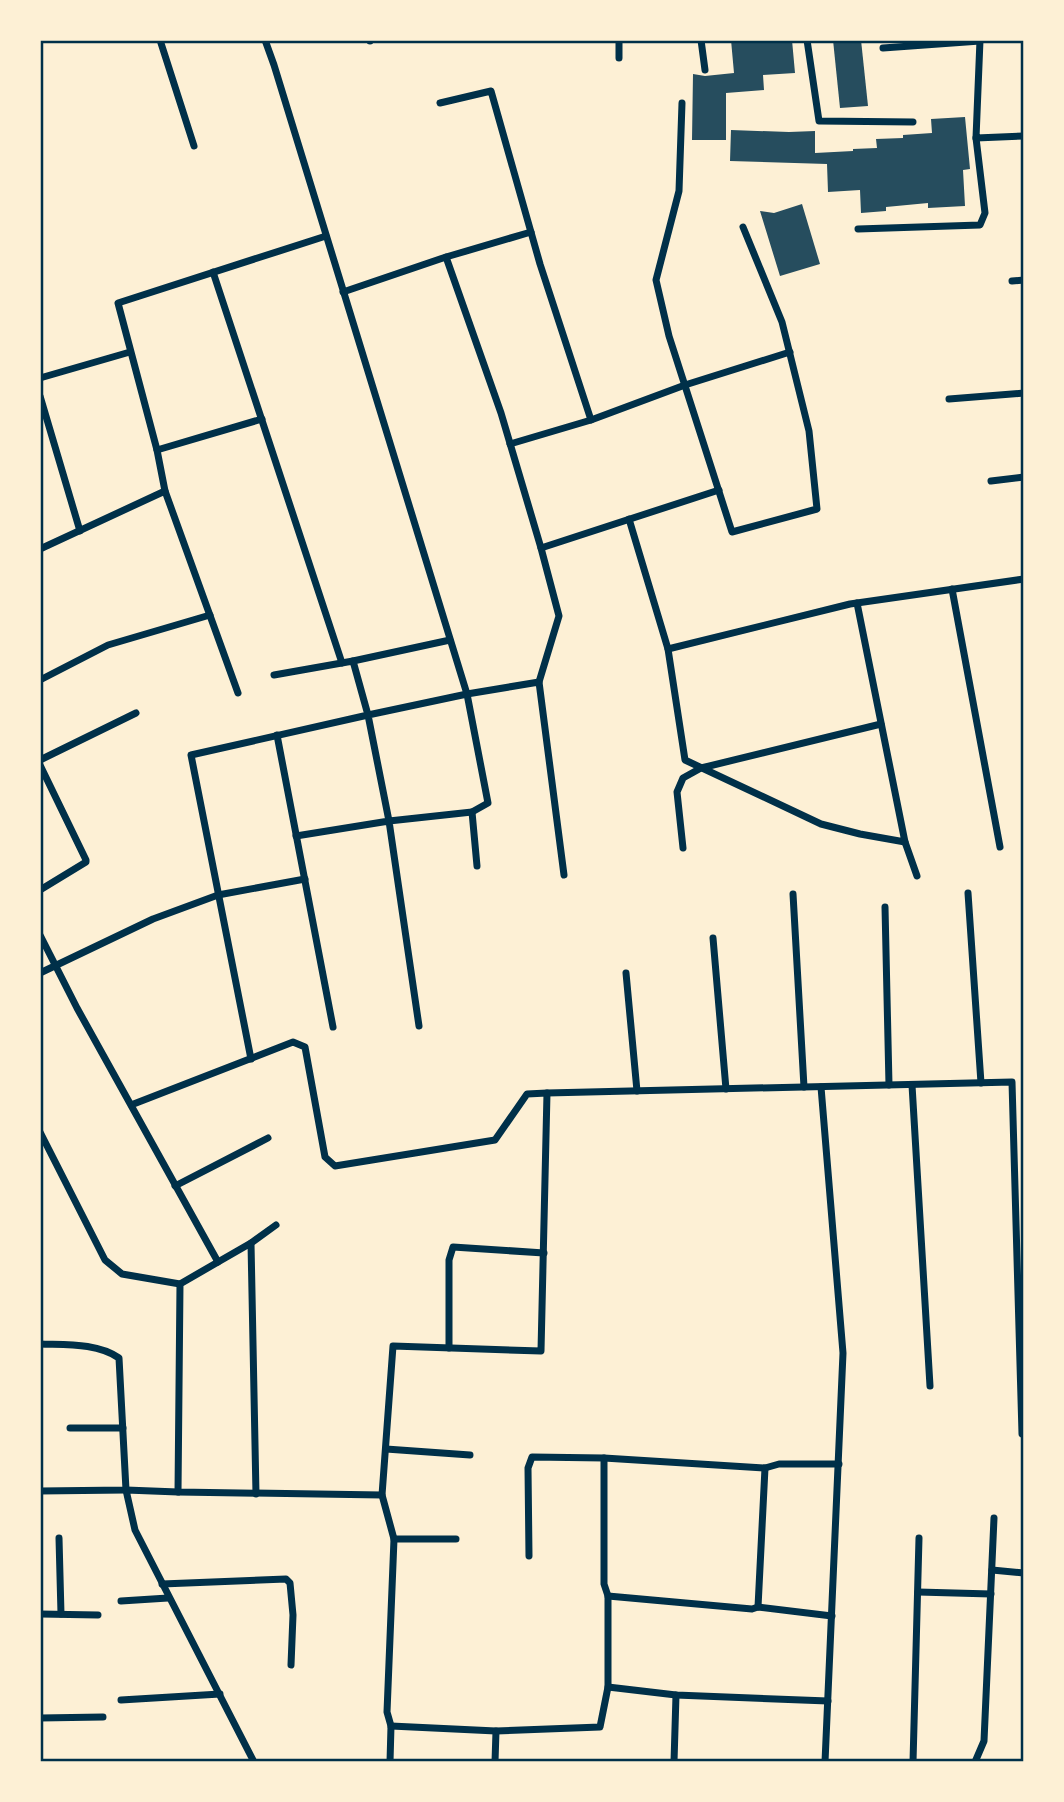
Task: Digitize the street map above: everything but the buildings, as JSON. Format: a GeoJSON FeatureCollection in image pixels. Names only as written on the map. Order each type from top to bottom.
{"type":"FeatureCollection","features":[{"type":"Feature","properties":{"kind":"street"},"geometry":{"type":"LineString","coordinates":[[160,40],[194,146]]}},
{"type":"Feature","properties":{"kind":"street"},"geometry":{"type":"LineString","coordinates":[[265,40],[467,694],[488,803],[472,812],[389,821],[296,836]]}},
{"type":"Feature","properties":{"kind":"street"},"geometry":{"type":"LineString","coordinates":[[619,40],[619,58]]}},
{"type":"Feature","properties":{"kind":"street"},"geometry":{"type":"LineString","coordinates":[[701,40],[705,70]]}},
{"type":"Feature","properties":{"kind":"street"},"geometry":{"type":"LineString","coordinates":[[807,40],[819,121],[913,122]]}},
{"type":"Feature","properties":{"kind":"street"},"geometry":{"type":"LineString","coordinates":[[858,229],[980,225],[985,213],[976,138],[980,41],[883,48]]}},
{"type":"Feature","properties":{"kind":"street"},"geometry":{"type":"LineString","coordinates":[[440,103],[491,91],[531,232],[591,420]]}},
{"type":"Feature","properties":{"kind":"street"},"geometry":{"type":"LineString","coordinates":[[682,103],[679,191],[656,280],[669,335],[732,533],[817,509],[809,431],[782,321],[743,227]]}},
{"type":"Feature","properties":{"kind":"street"},"geometry":{"type":"LineString","coordinates":[[976,138],[1024,136]]}},
{"type":"Feature","properties":{"kind":"street"},"geometry":{"type":"LineString","coordinates":[[343,292],[531,232]]}},
{"type":"Feature","properties":{"kind":"street"},"geometry":{"type":"LineString","coordinates":[[238,692],[165,491],[157,450],[118,303],[326,236]]}},
{"type":"Feature","properties":{"kind":"street"},"geometry":{"type":"LineString","coordinates":[[446,257],[510,444],[559,616],[539,682],[564,875]]}},
{"type":"Feature","properties":{"kind":"street"},"geometry":{"type":"LineString","coordinates":[[213,272],[342,663]]}},
{"type":"Feature","properties":{"kind":"street"},"geometry":{"type":"LineString","coordinates":[[1012,281],[1024,280]]}},
{"type":"Feature","properties":{"kind":"street"},"geometry":{"type":"LineString","coordinates":[[40,378],[130,352]]}},
{"type":"Feature","properties":{"kind":"street"},"geometry":{"type":"LineString","coordinates":[[510,444],[591,420],[685,385],[790,352]]}},
{"type":"Feature","properties":{"kind":"street"},"geometry":{"type":"LineString","coordinates":[[949,399],[1024,393]]}},
{"type":"Feature","properties":{"kind":"street"},"geometry":{"type":"LineString","coordinates":[[40,396],[80,531]]}},
{"type":"Feature","properties":{"kind":"street"},"geometry":{"type":"LineString","coordinates":[[157,450],[262,419]]}},
{"type":"Feature","properties":{"kind":"street"},"geometry":{"type":"LineString","coordinates":[[990,481],[1024,477]]}},
{"type":"Feature","properties":{"kind":"street"},"geometry":{"type":"LineString","coordinates":[[541,548],[719,490]]}},
{"type":"Feature","properties":{"kind":"street"},"geometry":{"type":"LineString","coordinates":[[40,549],[165,491]]}},
{"type":"Feature","properties":{"kind":"street"},"geometry":{"type":"LineString","coordinates":[[629,520],[668,649],[685,760],[821,824],[905,842]]}},
{"type":"Feature","properties":{"kind":"street"},"geometry":{"type":"LineString","coordinates":[[668,649],[857,603],[1024,579]]}},
{"type":"Feature","properties":{"kind":"street"},"geometry":{"type":"LineString","coordinates":[[952,589],[1000,847]]}},
{"type":"Feature","properties":{"kind":"street"},"geometry":{"type":"LineString","coordinates":[[857,603],[905,842],[917,876]]}},
{"type":"Feature","properties":{"kind":"street"},"geometry":{"type":"LineString","coordinates":[[40,680],[108,645],[210,615]]}},
{"type":"Feature","properties":{"kind":"street"},"geometry":{"type":"LineString","coordinates":[[274,675],[450,640]]}},
{"type":"Feature","properties":{"kind":"street"},"geometry":{"type":"LineString","coordinates":[[353,661],[368,715],[389,821],[419,1026]]}},
{"type":"Feature","properties":{"kind":"street"},"geometry":{"type":"LineString","coordinates":[[251,1059],[191,755],[467,694],[539,682]]}},
{"type":"Feature","properties":{"kind":"street"},"geometry":{"type":"LineString","coordinates":[[40,760],[136,713]]}},
{"type":"Feature","properties":{"kind":"street"},"geometry":{"type":"LineString","coordinates":[[683,848],[677,792],[683,778],[701,768],[881,724]]}},
{"type":"Feature","properties":{"kind":"street"},"geometry":{"type":"LineString","coordinates":[[277,735],[333,1027]]}},
{"type":"Feature","properties":{"kind":"street"},"geometry":{"type":"LineString","coordinates":[[40,765],[80,844],[86,862],[40,890]]}},
{"type":"Feature","properties":{"kind":"street"},"geometry":{"type":"LineString","coordinates":[[472,812],[477,866]]}},
{"type":"Feature","properties":{"kind":"street"},"geometry":{"type":"LineString","coordinates":[[40,974],[153,919],[218,895],[305,879]]}},
{"type":"Feature","properties":{"kind":"street"},"geometry":{"type":"LineString","coordinates":[[968,893],[981,1083]]}},
{"type":"Feature","properties":{"kind":"street"},"geometry":{"type":"LineString","coordinates":[[793,894],[804,1087]]}},
{"type":"Feature","properties":{"kind":"street"},"geometry":{"type":"LineString","coordinates":[[885,907],[890,1085]]}},
{"type":"Feature","properties":{"kind":"street"},"geometry":{"type":"LineString","coordinates":[[40,935],[77,1009],[218,1262]]}},
{"type":"Feature","properties":{"kind":"street"},"geometry":{"type":"LineString","coordinates":[[713,937],[726,1089]]}},
{"type":"Feature","properties":{"kind":"street"},"geometry":{"type":"LineString","coordinates":[[626,973],[637,1091]]}},
{"type":"Feature","properties":{"kind":"street"},"geometry":{"type":"LineString","coordinates":[[131,1105],[293,1042],[305,1047],[325,1157],[335,1166],[495,1140],[527,1094],[1012,1083],[1020,1246],[1022,1434]]}},
{"type":"Feature","properties":{"kind":"street"},"geometry":{"type":"LineString","coordinates":[[912,1085],[930,1386]]}},
{"type":"Feature","properties":{"kind":"street"},"geometry":{"type":"LineString","coordinates":[[821,1087],[844,1353],[825,1762]]}},
{"type":"Feature","properties":{"kind":"street"},"geometry":{"type":"LineString","coordinates":[[390,1762],[391,1726],[387,1712],[394,1539],[382,1495],[393,1346],[541,1351],[548,1093]]}},
{"type":"Feature","properties":{"kind":"street"},"geometry":{"type":"LineString","coordinates":[[40,1132],[105,1260],[122,1274],[180,1284],[251,1243],[276,1225]]}},
{"type":"Feature","properties":{"kind":"street"},"geometry":{"type":"LineString","coordinates":[[175,1186],[268,1138]]}},
{"type":"Feature","properties":{"kind":"street"},"geometry":{"type":"LineString","coordinates":[[251,1243],[256,1493]]}},
{"type":"Feature","properties":{"kind":"street"},"geometry":{"type":"LineString","coordinates":[[449,1348],[449,1260],[453,1247],[544,1253]]}},
{"type":"Feature","properties":{"kind":"street"},"geometry":{"type":"LineString","coordinates":[[178,1492],[180,1284]]}},
{"type":"Feature","properties":{"kind":"street"},"geometry":{"type":"LineString","coordinates":[[40,1344],[108,1350],[119,1358],[126,1490],[135,1530],[254,1762]]}},
{"type":"Feature","properties":{"kind":"street"},"geometry":{"type":"LineString","coordinates":[[70,1428],[123,1428]]}},
{"type":"Feature","properties":{"kind":"street"},"geometry":{"type":"LineString","coordinates":[[386,1449],[470,1455]]}},
{"type":"Feature","properties":{"kind":"street"},"geometry":{"type":"LineString","coordinates":[[530,1556],[528,1468],[532,1457],[604,1458],[765,1468],[779,1464],[839,1464]]}},
{"type":"Feature","properties":{"kind":"street"},"geometry":{"type":"LineString","coordinates":[[391,1726],[496,1731],[600,1727],[608,1687],[608,1596],[604,1584],[604,1458]]}},
{"type":"Feature","properties":{"kind":"street"},"geometry":{"type":"LineString","coordinates":[[758,1606],[765,1468]]}},
{"type":"Feature","properties":{"kind":"street"},"geometry":{"type":"LineString","coordinates":[[40,1491],[382,1495]]}},
{"type":"Feature","properties":{"kind":"street"},"geometry":{"type":"LineString","coordinates":[[975,1762],[984,1741],[994,1518]]}},
{"type":"Feature","properties":{"kind":"street"},"geometry":{"type":"LineString","coordinates":[[59,1538],[61,1614]]}},
{"type":"Feature","properties":{"kind":"street"},"geometry":{"type":"LineString","coordinates":[[913,1762],[919,1538]]}},
{"type":"Feature","properties":{"kind":"street"},"geometry":{"type":"LineString","coordinates":[[394,1539],[456,1539]]}},
{"type":"Feature","properties":{"kind":"street"},"geometry":{"type":"LineString","coordinates":[[992,1570],[1024,1573]]}},
{"type":"Feature","properties":{"kind":"street"},"geometry":{"type":"LineString","coordinates":[[162,1584],[286,1579],[290,1583],[293,1615],[291,1665]]}},
{"type":"Feature","properties":{"kind":"street"},"geometry":{"type":"LineString","coordinates":[[918,1592],[991,1594]]}},
{"type":"Feature","properties":{"kind":"street"},"geometry":{"type":"LineString","coordinates":[[608,1596],[752,1609],[758,1606],[832,1616]]}},
{"type":"Feature","properties":{"kind":"street"},"geometry":{"type":"LineString","coordinates":[[121,1601],[168,1598]]}},
{"type":"Feature","properties":{"kind":"street"},"geometry":{"type":"LineString","coordinates":[[40,1614],[98,1615]]}},
{"type":"Feature","properties":{"kind":"street"},"geometry":{"type":"LineString","coordinates":[[608,1687],[676,1695],[828,1701]]}},
{"type":"Feature","properties":{"kind":"street"},"geometry":{"type":"LineString","coordinates":[[121,1700],[220,1694]]}},
{"type":"Feature","properties":{"kind":"street"},"geometry":{"type":"LineString","coordinates":[[674,1762],[676,1695]]}},
{"type":"Feature","properties":{"kind":"street"},"geometry":{"type":"LineString","coordinates":[[40,1718],[103,1717]]}},
{"type":"Feature","properties":{"kind":"street"},"geometry":{"type":"LineString","coordinates":[[495,1762],[496,1731]]}}]}
